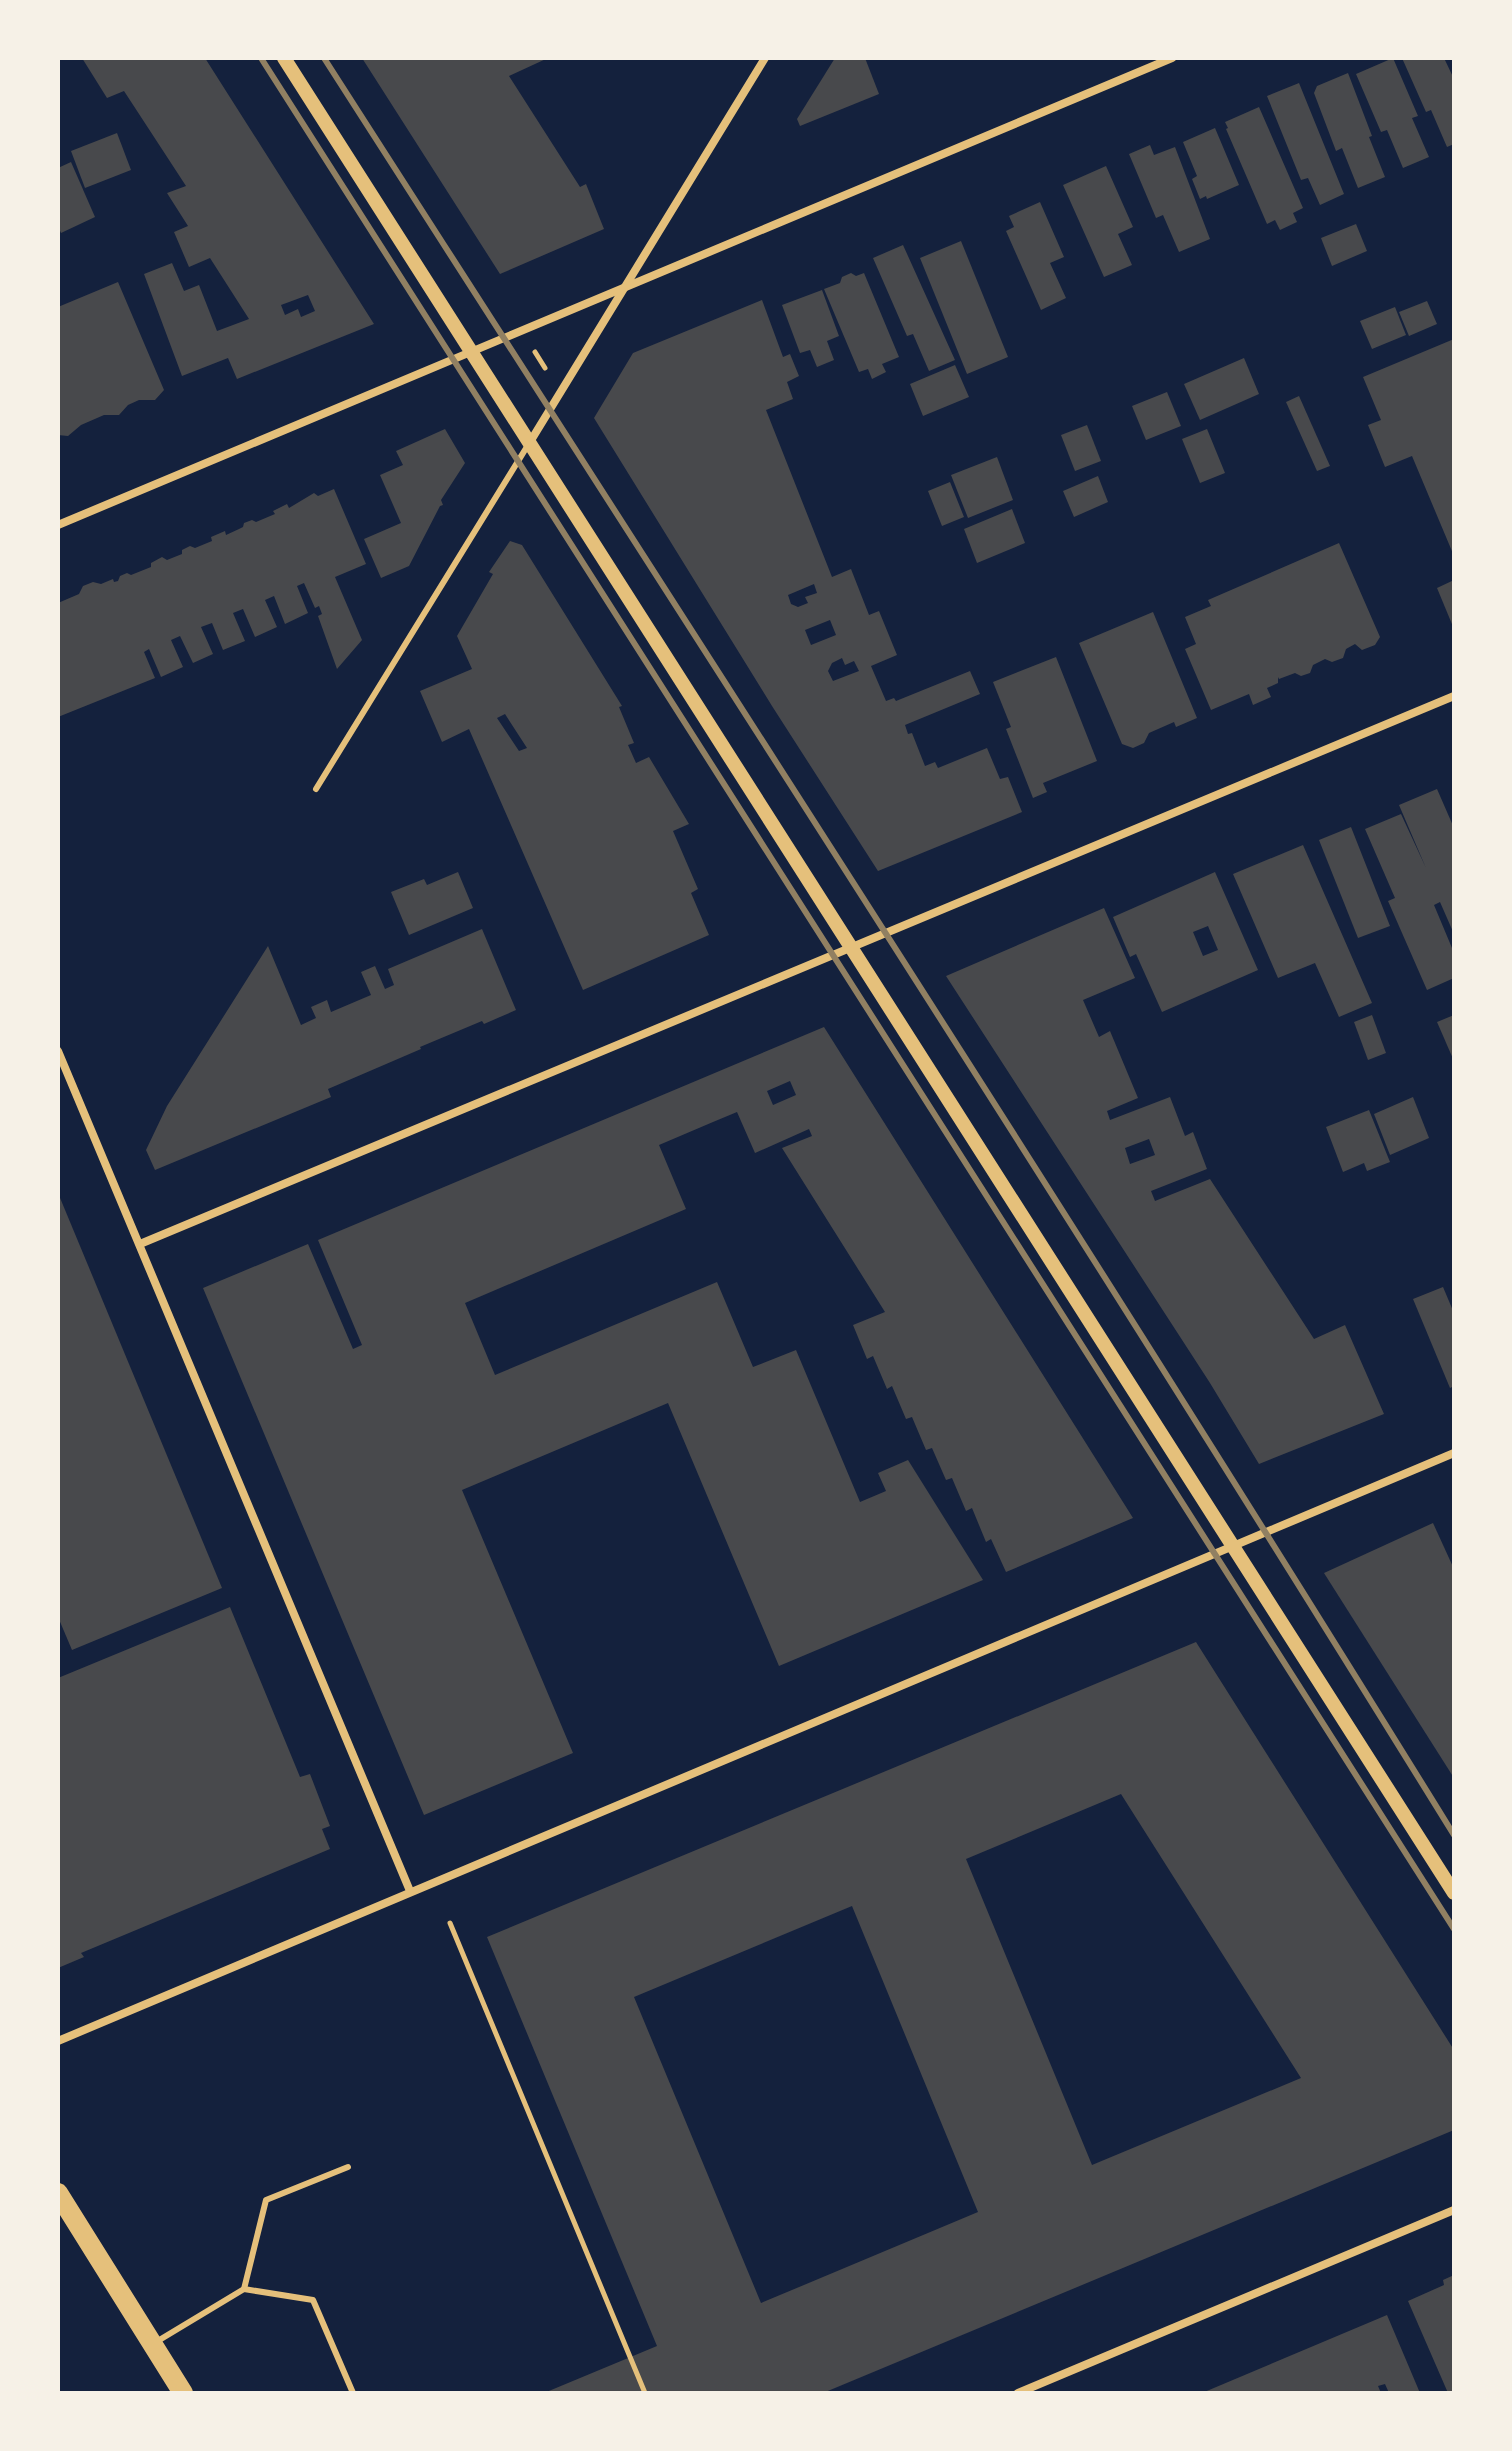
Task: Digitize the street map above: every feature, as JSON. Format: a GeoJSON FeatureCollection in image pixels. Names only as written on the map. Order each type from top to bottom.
{"type":"FeatureCollection","features":[{"type":"Feature","properties":{"kind":"main road"},"geometry":{"type":"LineString","coordinates":[[58,2193],[183,2393]]}},
{"type":"Feature","properties":{"kind":"street"},"geometry":{"type":"LineString","coordinates":[[284,58],[1454,1893]]}},
{"type":"Feature","properties":{"kind":"street"},"geometry":{"type":"LineString","coordinates":[[530,442],[765,58]]}},
{"type":"Feature","properties":{"kind":"street"},"geometry":{"type":"LineString","coordinates":[[58,525],[1172,58]]}},
{"type":"Feature","properties":{"kind":"street"},"geometry":{"type":"LineString","coordinates":[[140,1244],[1454,696]]}},
{"type":"Feature","properties":{"kind":"street"},"geometry":{"type":"LineString","coordinates":[[58,1051],[410,1891]]}},
{"type":"Feature","properties":{"kind":"street"},"geometry":{"type":"LineString","coordinates":[[58,2041],[1454,1453]]}},
{"type":"Feature","properties":{"kind":"street"},"geometry":{"type":"LineString","coordinates":[[1018,2393],[1454,2210]]}},
{"type":"Feature","properties":{"kind":"lane"},"geometry":{"type":"LineString","coordinates":[[316,789],[530,442]]}},
{"type":"Feature","properties":{"kind":"lane"},"geometry":{"type":"LineString","coordinates":[[244,2289],[266,2200],[348,2167]]}},
{"type":"Feature","properties":{"kind":"lane"},"geometry":{"type":"LineString","coordinates":[[152,2344],[244,2289],[313,2300],[353,2393]]}},
{"type":"Feature","properties":{"kind":"path"},"geometry":{"type":"LineString","coordinates":[[532,348],[535,358],[545,368]]}},
{"type":"Feature","properties":{"kind":"path"},"geometry":{"type":"LineString","coordinates":[[450,1923],[645,2393]]}},
{"type":"Feature","properties":{"kind":"building"},"geometry":{"type":"Polygon","coordinates":[[[82,58],[205,58],[374,324],[237,379],[228,358],[182,376],[144,274],[172,263],[184,291],[199,285],[217,331],[249,319],[210,258],[189,267],[174,232],[188,226],[167,193],[186,186],[124,91],[107,98],[82,58]],[[308,295],[281,305],[285,315],[298,309],[301,317],[315,311],[308,295]]]}},
{"type":"Feature","properties":{"kind":"building"},"geometry":{"type":"Polygon","coordinates":[[[362,58],[548,58],[509,76],[580,187],[586,184],[604,229],[500,274],[362,58]]]}},
{"type":"Feature","properties":{"kind":"building"},"geometry":{"type":"Polygon","coordinates":[[[835,58],[865,58],[879,94],[800,126],[797,119],[835,58]]]}},
{"type":"Feature","properties":{"kind":"building"},"geometry":{"type":"Polygon","coordinates":[[[1393,58],[1418,116],[1412,118],[1429,157],[1403,168],[1387,130],[1381,132],[1356,74],[1393,58]]]}},
{"type":"Feature","properties":{"kind":"building"},"geometry":{"type":"Polygon","coordinates":[[[1402,58],[1444,58],[1454,79],[1454,144],[1447,147],[1431,110],[1426,112],[1402,58]]]}},
{"type":"Feature","properties":{"kind":"building"},"geometry":{"type":"Polygon","coordinates":[[[1348,73],[1385,177],[1358,188],[1342,148],[1336,151],[1314,93],[1317,86],[1348,73]]]}},
{"type":"Feature","properties":{"kind":"building"},"geometry":{"type":"Polygon","coordinates":[[[1299,83],[1344,194],[1320,205],[1308,178],[1301,180],[1267,96],[1299,83]]]}},
{"type":"Feature","properties":{"kind":"building"},"geometry":{"type":"Polygon","coordinates":[[[1259,107],[1303,208],[1293,213],[1297,222],[1280,230],[1275,220],[1267,224],[1226,129],[1225,122],[1259,107]]]}},
{"type":"Feature","properties":{"kind":"building"},"geometry":{"type":"Polygon","coordinates":[[[1215,128],[1239,185],[1200,199],[1192,179],[1197,176],[1183,142],[1215,128]]]}},
{"type":"Feature","properties":{"kind":"building"},"geometry":{"type":"Polygon","coordinates":[[[117,133],[131,170],[85,188],[71,151],[117,133]]]}},
{"type":"Feature","properties":{"kind":"building"},"geometry":{"type":"Polygon","coordinates":[[[1150,145],[1154,155],[1175,147],[1210,239],[1179,252],[1163,215],[1156,218],[1129,154],[1150,145]]]}},
{"type":"Feature","properties":{"kind":"building"},"geometry":{"type":"Polygon","coordinates":[[[71,162],[95,217],[61,233],[58,226],[58,168],[71,162]]]}},
{"type":"Feature","properties":{"kind":"building"},"geometry":{"type":"Polygon","coordinates":[[[1106,166],[1133,227],[1118,234],[1132,265],[1104,277],[1063,185],[1106,166]]]}},
{"type":"Feature","properties":{"kind":"building"},"geometry":{"type":"Polygon","coordinates":[[[1040,202],[1064,257],[1050,263],[1066,298],[1041,310],[1006,231],[1014,227],[1009,216],[1040,202]]]}},
{"type":"Feature","properties":{"kind":"building"},"geometry":{"type":"Polygon","coordinates":[[[1356,224],[1367,251],[1332,266],[1321,238],[1356,224]]]}},
{"type":"Feature","properties":{"kind":"building"},"geometry":{"type":"Polygon","coordinates":[[[961,241],[1008,357],[967,374],[920,258],[961,241]]]}},
{"type":"Feature","properties":{"kind":"building"},"geometry":{"type":"Polygon","coordinates":[[[903,245],[955,360],[929,371],[913,334],[907,336],[873,258],[903,245]]]}},
{"type":"Feature","properties":{"kind":"building"},"geometry":{"type":"Polygon","coordinates":[[[851,273],[856,276],[864,273],[899,357],[882,364],[886,372],[872,379],[868,369],[859,372],[824,289],[840,283],[842,277],[851,273]]]}},
{"type":"Feature","properties":{"kind":"building"},"geometry":{"type":"Polygon","coordinates":[[[118,282],[164,390],[155,400],[139,400],[128,405],[119,415],[104,415],[81,425],[68,436],[58,435],[58,307],[118,282]]]}},
{"type":"Feature","properties":{"kind":"building"},"geometry":{"type":"Polygon","coordinates":[[[822,290],[839,336],[827,341],[834,360],[817,367],[810,350],[800,353],[782,305],[822,290]]]}},
{"type":"Feature","properties":{"kind":"building"},"geometry":{"type":"Polygon","coordinates":[[[762,300],[783,357],[790,354],[799,376],[787,382],[793,399],[766,410],[832,577],[851,569],[869,615],[879,611],[897,655],[871,666],[886,701],[894,698],[896,701],[970,671],[980,694],[905,725],[908,734],[912,733],[925,766],[935,762],[938,768],[987,748],[1000,779],[1008,777],[1022,812],[878,871],[594,418],[633,353],[762,300]],[[814,584],[788,595],[791,604],[798,607],[808,603],[805,597],[817,593],[814,584]],[[830,620],[805,630],[811,645],[836,635],[830,620]],[[842,658],[832,663],[828,671],[833,681],[859,671],[854,661],[845,665],[842,658]]]}},
{"type":"Feature","properties":{"kind":"building"},"geometry":{"type":"Polygon","coordinates":[[[1427,301],[1437,324],[1409,336],[1399,312],[1427,301]]]}},
{"type":"Feature","properties":{"kind":"building"},"geometry":{"type":"Polygon","coordinates":[[[1395,307],[1406,335],[1372,349],[1360,321],[1395,307]]]}},
{"type":"Feature","properties":{"kind":"building"},"geometry":{"type":"Polygon","coordinates":[[[1454,339],[1454,556],[1412,456],[1385,467],[1368,425],[1381,420],[1363,377],[1454,339]]]}},
{"type":"Feature","properties":{"kind":"building"},"geometry":{"type":"Polygon","coordinates":[[[1244,358],[1259,394],[1200,420],[1184,384],[1244,358]]]}},
{"type":"Feature","properties":{"kind":"building"},"geometry":{"type":"Polygon","coordinates":[[[955,365],[969,397],[923,416],[910,384],[955,365]]]}},
{"type":"Feature","properties":{"kind":"building"},"geometry":{"type":"Polygon","coordinates":[[[1167,392],[1181,426],[1146,440],[1132,406],[1167,392]]]}},
{"type":"Feature","properties":{"kind":"building"},"geometry":{"type":"Polygon","coordinates":[[[1299,396],[1330,466],[1317,471],[1286,402],[1299,396]]]}},
{"type":"Feature","properties":{"kind":"building"},"geometry":{"type":"Polygon","coordinates":[[[1087,425],[1101,461],[1075,471],[1061,435],[1087,425]]]}},
{"type":"Feature","properties":{"kind":"building"},"geometry":{"type":"Polygon","coordinates":[[[445,429],[465,463],[441,500],[443,505],[409,566],[381,578],[364,539],[401,523],[380,475],[403,465],[396,451],[445,429]]]}},
{"type":"Feature","properties":{"kind":"building"},"geometry":{"type":"Polygon","coordinates":[[[1207,429],[1225,473],[1200,483],[1182,439],[1207,429]]]}},
{"type":"Feature","properties":{"kind":"building"},"geometry":{"type":"Polygon","coordinates":[[[997,457],[1013,500],[968,518],[951,475],[997,457]]]}},
{"type":"Feature","properties":{"kind":"building"},"geometry":{"type":"Polygon","coordinates":[[[1098,476],[1108,502],[1074,517],[1063,491],[1098,476]]]}},
{"type":"Feature","properties":{"kind":"building"},"geometry":{"type":"Polygon","coordinates":[[[950,482],[964,517],[942,526],[928,491],[950,482]]]}},
{"type":"Feature","properties":{"kind":"building"},"geometry":{"type":"Polygon","coordinates":[[[334,489],[366,564],[335,577],[362,640],[337,669],[318,616],[322,614],[319,606],[315,608],[304,583],[297,586],[308,613],[285,624],[274,596],[265,600],[277,627],[255,637],[243,609],[233,613],[245,641],[223,650],[212,623],[201,627],[213,654],[193,663],[180,636],[171,640],[183,667],[161,677],[149,649],[144,652],[155,678],[58,717],[58,603],[79,594],[83,586],[113,579],[114,582],[118,581],[120,576],[127,573],[131,575],[151,567],[151,563],[162,557],[167,560],[182,554],[182,550],[190,546],[195,548],[212,541],[211,537],[225,531],[226,535],[243,527],[244,523],[275,514],[273,511],[287,504],[289,508],[314,493],[318,496],[334,489]]]}},
{"type":"Feature","properties":{"kind":"building"},"geometry":{"type":"Polygon","coordinates":[[[1012,509],[1025,543],[977,563],[964,529],[1012,509]]]}},
{"type":"Feature","properties":{"kind":"building"},"geometry":{"type":"Polygon","coordinates":[[[510,541],[522,545],[622,706],[619,707],[634,743],[628,745],[636,763],[649,757],[689,824],[673,831],[698,889],[691,893],[709,935],[583,990],[469,729],[442,742],[420,691],[472,669],[457,636],[493,574],[489,572],[510,541]],[[505,714],[497,718],[519,751],[527,748],[505,714]]]}},
{"type":"Feature","properties":{"kind":"building"},"geometry":{"type":"Polygon","coordinates":[[[1339,543],[1380,637],[1375,645],[1362,650],[1355,644],[1346,649],[1343,658],[1332,662],[1325,659],[1313,665],[1310,673],[1278,677],[1278,683],[1267,688],[1271,697],[1253,705],[1249,694],[1211,710],[1185,649],[1196,644],[1185,617],[1211,606],[1208,600],[1339,543]]]}},
{"type":"Feature","properties":{"kind":"building"},"geometry":{"type":"Polygon","coordinates":[[[1454,580],[1454,629],[1437,588],[1454,580]]]}},
{"type":"Feature","properties":{"kind":"building"},"geometry":{"type":"Polygon","coordinates":[[[1153,612],[1197,718],[1176,727],[1174,722],[1149,733],[1144,743],[1133,748],[1122,744],[1079,643],[1153,612]]]}},
{"type":"Feature","properties":{"kind":"building"},"geometry":{"type":"Polygon","coordinates":[[[1056,657],[1097,761],[1043,783],[1047,792],[1033,798],[1006,729],[1011,727],[993,682],[1056,657]]]}},
{"type":"Feature","properties":{"kind":"building"},"geometry":{"type":"Polygon","coordinates":[[[1437,789],[1454,828],[1454,934],[1440,902],[1434,905],[1454,948],[1454,978],[1427,990],[1388,901],[1395,898],[1365,829],[1401,814],[1426,868],[1399,805],[1437,789]]]}},
{"type":"Feature","properties":{"kind":"building"},"geometry":{"type":"Polygon","coordinates":[[[1351,827],[1390,926],[1358,938],[1319,840],[1351,827]]]}},
{"type":"Feature","properties":{"kind":"building"},"geometry":{"type":"Polygon","coordinates":[[[1303,845],[1372,1003],[1339,1017],[1315,963],[1278,978],[1233,874],[1303,845]]]}},
{"type":"Feature","properties":{"kind":"building"},"geometry":{"type":"Polygon","coordinates":[[[458,872],[473,908],[409,935],[391,892],[424,879],[427,885],[458,872]]]}},
{"type":"Feature","properties":{"kind":"building"},"geometry":{"type":"Polygon","coordinates":[[[1215,872],[1258,970],[1162,1012],[1136,954],[1130,957],[1113,917],[1215,872]],[[1208,926],[1193,932],[1203,956],[1218,950],[1208,926]]]}},
{"type":"Feature","properties":{"kind":"building"},"geometry":{"type":"Polygon","coordinates":[[[1104,908],[1135,978],[1083,1000],[1099,1037],[1110,1031],[1138,1098],[1107,1111],[1110,1120],[1170,1097],[1185,1136],[1193,1132],[1207,1169],[1151,1191],[1155,1201],[1210,1179],[1314,1339],[1345,1325],[1384,1414],[1259,1464],[1210,1383],[946,976],[1104,908]],[[1149,1139],[1125,1148],[1130,1164],[1155,1155],[1149,1139]]]}},
{"type":"Feature","properties":{"kind":"building"},"geometry":{"type":"Polygon","coordinates":[[[482,929],[516,1010],[420,1047],[328,1089],[331,1097],[155,1170],[146,1150],[167,1106],[268,946],[301,1025],[316,1018],[311,1007],[327,1000],[331,1012],[371,995],[361,972],[375,966],[385,989],[394,985],[388,969],[482,929]]]}},
{"type":"Feature","properties":{"kind":"building"},"geometry":{"type":"Polygon","coordinates":[[[1372,1015],[1386,1053],[1368,1060],[1354,1022],[1372,1015]]]}},
{"type":"Feature","properties":{"kind":"building"},"geometry":{"type":"Polygon","coordinates":[[[1454,1015],[1454,1061],[1437,1022],[1454,1015]]]}},
{"type":"Feature","properties":{"kind":"building"},"geometry":{"type":"Polygon","coordinates":[[[824,1027],[1133,1518],[1006,1572],[991,1539],[986,1542],[972,1508],[966,1511],[952,1478],[946,1480],[932,1448],[926,1450],[912,1417],[906,1419],[892,1386],[887,1389],[873,1356],[867,1359],[853,1325],[885,1312],[782,1148],[812,1136],[809,1129],[755,1153],[737,1112],[713,1122],[659,1145],[686,1209],[465,1303],[495,1375],[717,1282],[753,1367],[796,1350],[860,1502],[886,1491],[878,1473],[908,1460],[983,1580],[779,1666],[668,1403],[462,1490],[573,1753],[424,1815],[203,1288],[308,1244],[353,1349],[362,1345],[318,1240],[824,1027]],[[790,1081],[767,1091],[773,1105],[796,1095],[790,1081]]]}},
{"type":"Feature","properties":{"kind":"building"},"geometry":{"type":"Polygon","coordinates":[[[1413,1097],[1429,1138],[1390,1155],[1374,1114],[1413,1097]]]}},
{"type":"Feature","properties":{"kind":"building"},"geometry":{"type":"Polygon","coordinates":[[[1369,1110],[1390,1162],[1367,1171],[1364,1163],[1343,1172],[1326,1127],[1369,1110]]]}},
{"type":"Feature","properties":{"kind":"building"},"geometry":{"type":"Polygon","coordinates":[[[58,1193],[222,1588],[72,1650],[58,1617],[58,1193]]]}},
{"type":"Feature","properties":{"kind":"building"},"geometry":{"type":"Polygon","coordinates":[[[1443,1287],[1454,1313],[1454,1386],[1450,1388],[1413,1299],[1443,1287]]]}},
{"type":"Feature","properties":{"kind":"building"},"geometry":{"type":"Polygon","coordinates":[[[1433,1523],[1454,1569],[1454,1778],[1324,1573],[1433,1523]]]}},
{"type":"Feature","properties":{"kind":"building"},"geometry":{"type":"Polygon","coordinates":[[[230,1607],[300,1777],[310,1774],[330,1826],[322,1829],[330,1849],[81,1953],[84,1957],[58,1968],[58,1678],[230,1607]]]}},
{"type":"Feature","properties":{"kind":"building"},"geometry":{"type":"Polygon","coordinates":[[[1196,1642],[1454,2050],[1454,2130],[823,2393],[544,2393],[657,2346],[487,1937],[1196,1642]],[[1121,1794],[966,1859],[1092,2165],[1301,2078],[1121,1794]],[[852,1906],[634,1997],[761,2303],[978,2212],[852,1906]]]}},
{"type":"Feature","properties":{"kind":"building"},"geometry":{"type":"Polygon","coordinates":[[[1454,2275],[1454,2393],[1448,2393],[1408,2301],[1444,2285],[1443,2280],[1454,2275]]]}},
{"type":"Feature","properties":{"kind":"building"},"geometry":{"type":"Polygon","coordinates":[[[1387,2315],[1420,2393],[1389,2393],[1385,2384],[1378,2386],[1381,2393],[1202,2393],[1387,2315]]]}},
{"type":"Feature","properties":{"kind":"railway"},"geometry":{"type":"LineString","coordinates":[[261,58],[1454,1929]]}},
{"type":"Feature","properties":{"kind":"railway"},"geometry":{"type":"LineString","coordinates":[[324,58],[1034,1166],[1454,1835]]}}]}
